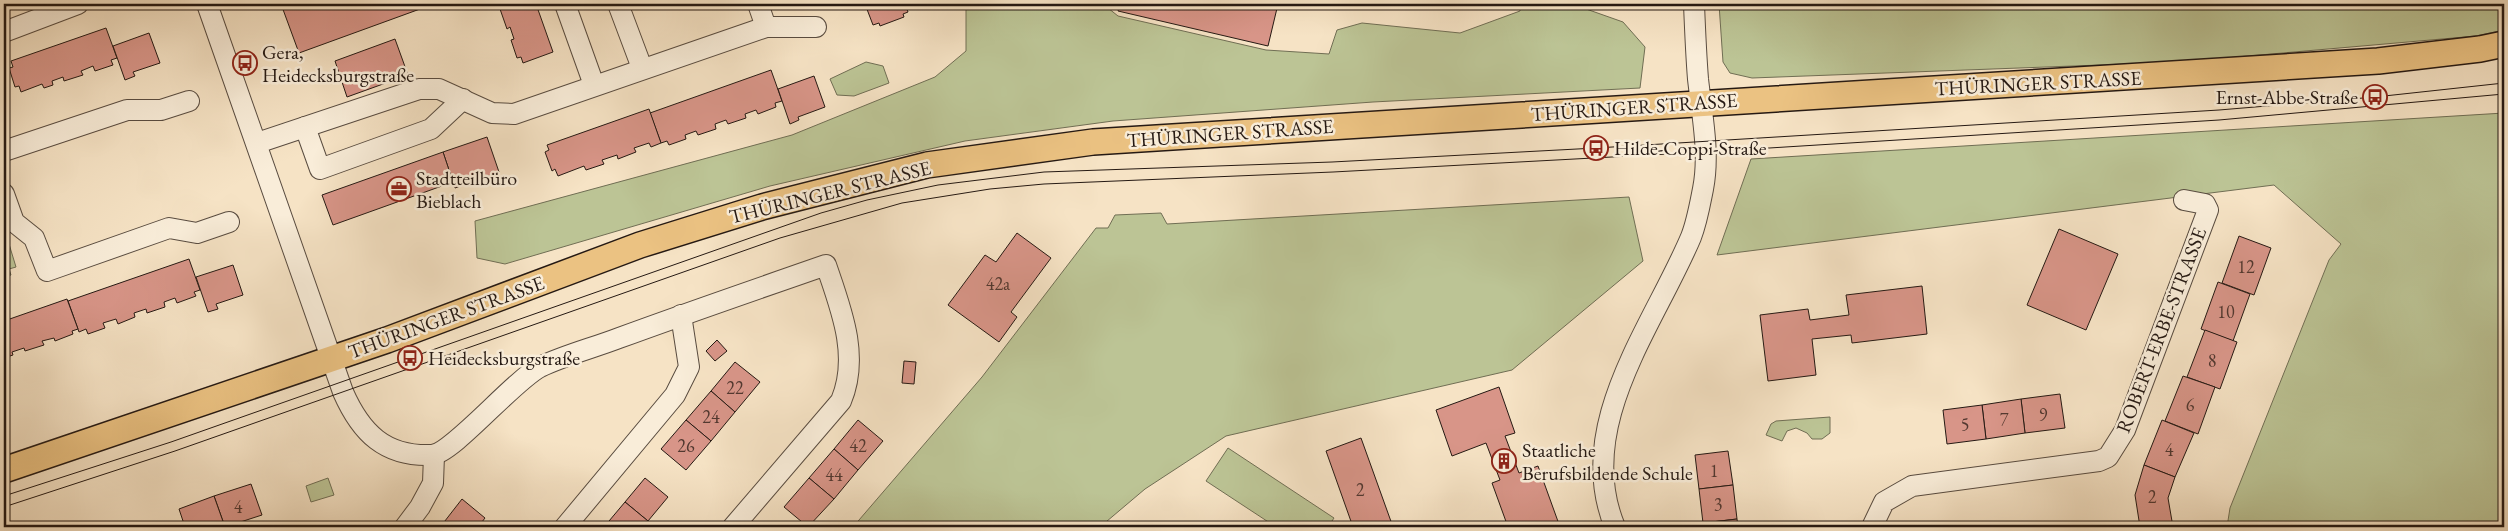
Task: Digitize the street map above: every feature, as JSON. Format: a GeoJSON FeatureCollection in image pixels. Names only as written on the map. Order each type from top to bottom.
{"type":"FeatureCollection","features":[{"type":"Feature","properties":{"kind":"main road","name":"THÜRINGER STRASSE"},"geometry":{"type":"LineString","coordinates":[[4,470],[332,359],[640,245],[762,207],[927,165],[1094,142],[2378,61],[2480,49],[2504,44]]}},
{"type":"Feature","properties":{"kind":"street"},"geometry":{"type":"LineString","coordinates":[[4,32],[78,4]]}},
{"type":"Feature","properties":{"kind":"street"},"geometry":{"type":"LineString","coordinates":[[207,4],[353,414],[383,446],[404,452],[434,455],[462,436],[509,390],[539,368],[681,315],[826,265],[843,316],[850,350],[847,386],[841,401],[733,527]]}},
{"type":"Feature","properties":{"kind":"street"},"geometry":{"type":"LineString","coordinates":[[565,4],[594,85]]}},
{"type":"Feature","properties":{"kind":"street"},"geometry":{"type":"LineString","coordinates":[[618,4],[642,68]]}},
{"type":"Feature","properties":{"kind":"street"},"geometry":{"type":"LineString","coordinates":[[758,4],[766,27]]}},
{"type":"Feature","properties":{"kind":"street"},"geometry":{"type":"LineString","coordinates":[[1615,527],[1608,510],[1602,458],[1612,412],[1625,375],[1692,235],[1703,187],[1705,165],[1694,4]]}},
{"type":"Feature","properties":{"kind":"street"},"geometry":{"type":"LineString","coordinates":[[257,143],[419,89],[440,89],[492,113],[514,114],[642,68],[766,27],[816,27]]}},
{"type":"Feature","properties":{"kind":"street"},"geometry":{"type":"LineString","coordinates":[[305,127],[320,169],[430,129],[463,99]]}},
{"type":"Feature","properties":{"kind":"street"},"geometry":{"type":"LineString","coordinates":[[4,151],[127,110],[161,110],[189,101]]}},
{"type":"Feature","properties":{"kind":"street"},"geometry":{"type":"LineString","coordinates":[[4,194],[14,222],[34,238],[47,271],[169,228],[197,233],[229,222]]}},
{"type":"Feature","properties":{"kind":"street","name":"ROBERT-ERBE-STRASSE"},"geometry":{"type":"LineString","coordinates":[[1872,527],[1884,502],[1912,486],[2099,461],[2108,457],[2125,430],[2208,210],[2205,204],[2184,200]]}},
{"type":"Feature","properties":{"kind":"street"},"geometry":{"type":"LineString","coordinates":[[565,527],[675,395],[689,367],[681,315]]}},
{"type":"Feature","properties":{"kind":"street"},"geometry":{"type":"LineString","coordinates":[[405,527],[420,507],[433,483],[434,455]]}},
{"type":"Feature","properties":{"kind":"green space"},"geometry":{"type":"Polygon","coordinates":[[[966,4],[1103,4],[1118,16],[1266,50],[1329,54],[1337,30],[1362,23],[1460,33],[1520,11],[1520,4],[1572,4],[1623,22],[1645,47],[1640,88],[1373,102],[1113,121],[965,141],[770,186],[505,264],[477,258],[475,221],[792,135],[935,77],[966,51],[966,4]]]}},
{"type":"Feature","properties":{"kind":"green space"},"geometry":{"type":"Polygon","coordinates":[[[1719,4],[2504,4],[2504,30],[2476,36],[2180,62],[1752,78],[1730,73],[1723,62],[1719,4]]]}},
{"type":"Feature","properties":{"kind":"green space"},"geometry":{"type":"Polygon","coordinates":[[[866,62],[883,66],[889,83],[854,96],[837,95],[830,79],[866,62]]]}},
{"type":"Feature","properties":{"kind":"green space"},"geometry":{"type":"Polygon","coordinates":[[[2504,113],[2504,527],[2227,527],[2230,508],[2329,260],[2341,244],[2274,185],[1717,255],[1751,159],[2504,113]]]}},
{"type":"Feature","properties":{"kind":"green space"},"geometry":{"type":"Polygon","coordinates":[[[1629,197],[1643,261],[1512,370],[1226,436],[1145,489],[1100,527],[853,527],[982,377],[1096,228],[1108,228],[1115,215],[1161,213],[1167,224],[1629,197]]]}},
{"type":"Feature","properties":{"kind":"green space"},"geometry":{"type":"Polygon","coordinates":[[[9,244],[16,267],[9,269],[11,275],[4,277],[4,245],[9,244]]]}},
{"type":"Feature","properties":{"kind":"green space"},"geometry":{"type":"Polygon","coordinates":[[[1830,417],[1830,433],[1822,439],[1812,439],[1807,433],[1796,428],[1787,431],[1782,441],[1766,435],[1771,424],[1776,421],[1830,417]]]}},
{"type":"Feature","properties":{"kind":"green space"},"geometry":{"type":"Polygon","coordinates":[[[1228,448],[1334,518],[1328,527],[1276,527],[1206,481],[1228,448]]]}},
{"type":"Feature","properties":{"kind":"green space"},"geometry":{"type":"Polygon","coordinates":[[[328,478],[334,495],[311,502],[306,486],[328,478]]]}},
{"type":"Feature","properties":{"kind":"building"},"geometry":{"type":"Polygon","coordinates":[[[281,4],[418,4],[420,9],[299,53],[281,4]]]}},
{"type":"Feature","properties":{"kind":"building"},"geometry":{"type":"Polygon","coordinates":[[[502,4],[536,4],[553,52],[523,63],[521,57],[517,58],[511,40],[514,39],[510,27],[507,29],[500,9],[503,8],[502,4]]]}},
{"type":"Feature","properties":{"kind":"building"},"geometry":{"type":"Polygon","coordinates":[[[865,4],[905,4],[908,12],[903,14],[904,17],[880,26],[879,23],[873,25],[865,4]]]}},
{"type":"Feature","properties":{"kind":"building"},"geometry":{"type":"Polygon","coordinates":[[[1120,4],[1278,4],[1268,46],[1118,11],[1120,4]]]}},
{"type":"Feature","properties":{"kind":"building"},"geometry":{"type":"Polygon","coordinates":[[[106,28],[117,58],[111,60],[113,65],[95,71],[93,66],[81,71],[83,75],[64,81],[63,77],[52,81],[53,85],[44,88],[42,84],[21,92],[19,86],[15,87],[9,68],[13,67],[11,61],[106,28]]]}},
{"type":"Feature","properties":{"kind":"building"},"geometry":{"type":"Polygon","coordinates":[[[149,33],[160,63],[133,72],[135,76],[125,80],[113,46],[149,33]]]}},
{"type":"Feature","properties":{"kind":"building"},"geometry":{"type":"Polygon","coordinates":[[[395,39],[408,75],[347,97],[335,61],[395,39]]]}},
{"type":"Feature","properties":{"kind":"building"},"geometry":{"type":"Polygon","coordinates":[[[771,70],[782,101],[775,103],[776,107],[758,114],[756,110],[745,114],[746,118],[728,124],[726,120],[715,124],[716,129],[698,135],[696,131],[685,135],[686,139],[669,145],[667,141],[661,143],[650,113],[771,70]]]}},
{"type":"Feature","properties":{"kind":"building"},"geometry":{"type":"Polygon","coordinates":[[[814,76],[825,107],[798,117],[799,120],[790,124],[778,89],[814,76]]]}},
{"type":"Feature","properties":{"kind":"building"},"geometry":{"type":"Polygon","coordinates":[[[649,109],[661,143],[651,147],[649,143],[634,148],[636,152],[618,159],[617,155],[602,160],[604,164],[586,170],[584,166],[558,176],[555,169],[552,171],[545,152],[549,150],[547,145],[649,109]]]}},
{"type":"Feature","properties":{"kind":"building"},"geometry":{"type":"Polygon","coordinates":[[[487,137],[499,172],[455,188],[443,152],[487,137]]]}},
{"type":"Feature","properties":{"kind":"building"},"geometry":{"type":"Polygon","coordinates":[[[443,152],[453,182],[333,225],[322,195],[443,152]]]}},
{"type":"Feature","properties":{"kind":"building"},"geometry":{"type":"Polygon","coordinates":[[[2059,229],[2118,254],[2086,330],[2027,305],[2059,229]]]}},
{"type":"Feature","properties":{"kind":"building"},"geometry":{"type":"Polygon","coordinates":[[[1017,233],[1051,258],[1011,312],[1017,317],[999,342],[948,305],[985,255],[996,262],[1017,233]]]}},
{"type":"Feature","properties":{"kind":"building"},"geometry":{"type":"Polygon","coordinates":[[[2239,236],[2271,248],[2254,295],[2222,283],[2239,236]]]}},
{"type":"Feature","properties":{"kind":"building"},"geometry":{"type":"Polygon","coordinates":[[[189,259],[200,290],[194,292],[196,296],[177,303],[175,298],[164,302],[165,307],[147,313],[146,309],[134,313],[135,317],[118,324],[116,319],[103,323],[105,328],[88,334],[86,329],[79,332],[68,301],[189,259]]]}},
{"type":"Feature","properties":{"kind":"building"},"geometry":{"type":"Polygon","coordinates":[[[233,265],[243,295],[216,304],[218,309],[208,312],[196,277],[233,265]]]}},
{"type":"Feature","properties":{"kind":"building"},"geometry":{"type":"Polygon","coordinates":[[[2218,282],[2250,294],[2233,341],[2201,329],[2218,282]]]}},
{"type":"Feature","properties":{"kind":"building"},"geometry":{"type":"Polygon","coordinates":[[[1922,286],[1927,334],[1852,343],[1851,335],[1812,339],[1816,375],[1768,381],[1760,315],[1808,309],[1810,320],[1849,315],[1846,295],[1922,286]]]}},
{"type":"Feature","properties":{"kind":"building"},"geometry":{"type":"Polygon","coordinates":[[[67,299],[78,329],[72,331],[73,334],[55,341],[54,338],[42,341],[44,345],[25,351],[24,348],[12,352],[13,355],[4,358],[4,321],[67,299]]]}},
{"type":"Feature","properties":{"kind":"building"},"geometry":{"type":"Polygon","coordinates":[[[2205,330],[2237,342],[2220,389],[2187,377],[2205,330]]]}},
{"type":"Feature","properties":{"kind":"building"},"geometry":{"type":"Polygon","coordinates":[[[717,340],[727,351],[715,361],[706,351],[717,340]]]}},
{"type":"Feature","properties":{"kind":"building"},"geometry":{"type":"Polygon","coordinates":[[[904,361],[916,362],[914,384],[902,383],[904,361]]]}},
{"type":"Feature","properties":{"kind":"building"},"geometry":{"type":"Polygon","coordinates":[[[735,362],[760,382],[735,412],[711,391],[735,362]]]}},
{"type":"Feature","properties":{"kind":"building"},"geometry":{"type":"Polygon","coordinates":[[[2183,376],[2215,387],[2198,434],[2165,421],[2183,376]]]}},
{"type":"Feature","properties":{"kind":"building","name":"Staatliche Berufsbildende Schule"},"geometry":{"type":"Polygon","coordinates":[[[1499,387],[1515,433],[1505,436],[1519,473],[1538,466],[1560,527],[1508,527],[1492,483],[1500,480],[1486,443],[1452,456],[1436,410],[1499,387]]]}},
{"type":"Feature","properties":{"kind":"building"},"geometry":{"type":"Polygon","coordinates":[[[711,391],[735,412],[711,441],[686,420],[711,391]]]}},
{"type":"Feature","properties":{"kind":"building"},"geometry":{"type":"Polygon","coordinates":[[[2060,394],[2065,428],[2025,433],[2021,399],[2060,394]]]}},
{"type":"Feature","properties":{"kind":"building"},"geometry":{"type":"Polygon","coordinates":[[[2021,399],[2025,433],[1986,439],[1982,405],[2021,399]]]}},
{"type":"Feature","properties":{"kind":"building"},"geometry":{"type":"Polygon","coordinates":[[[1982,405],[1986,439],[1947,444],[1943,410],[1982,405]]]}},
{"type":"Feature","properties":{"kind":"building"},"geometry":{"type":"Polygon","coordinates":[[[686,420],[711,441],[686,470],[661,449],[686,420]]]}},
{"type":"Feature","properties":{"kind":"building"},"geometry":{"type":"Polygon","coordinates":[[[858,420],[883,441],[858,470],[834,449],[858,420]]]}},
{"type":"Feature","properties":{"kind":"building"},"geometry":{"type":"Polygon","coordinates":[[[2162,420],[2194,433],[2175,477],[2144,465],[2162,420]]]}},
{"type":"Feature","properties":{"kind":"building"},"geometry":{"type":"Polygon","coordinates":[[[1361,438],[1393,527],[1353,527],[1326,451],[1361,438]]]}},
{"type":"Feature","properties":{"kind":"building"},"geometry":{"type":"Polygon","coordinates":[[[834,449],[858,470],[834,499],[809,478],[834,449]]]}},
{"type":"Feature","properties":{"kind":"building"},"geometry":{"type":"Polygon","coordinates":[[[1728,451],[1733,485],[1699,489],[1695,455],[1728,451]]]}},
{"type":"Feature","properties":{"kind":"building"},"geometry":{"type":"Polygon","coordinates":[[[2144,465],[2175,477],[2168,498],[2173,527],[2140,527],[2135,495],[2144,465]]]}},
{"type":"Feature","properties":{"kind":"building"},"geometry":{"type":"Polygon","coordinates":[[[645,478],[668,497],[648,521],[625,502],[645,478]]]}},
{"type":"Feature","properties":{"kind":"building"},"geometry":{"type":"Polygon","coordinates":[[[809,478],[834,499],[808,527],[784,507],[809,478]]]}},
{"type":"Feature","properties":{"kind":"building"},"geometry":{"type":"Polygon","coordinates":[[[251,484],[262,515],[225,527],[214,496],[251,484]]]}},
{"type":"Feature","properties":{"kind":"building"},"geometry":{"type":"Polygon","coordinates":[[[1733,485],[1737,519],[1703,523],[1699,489],[1733,485]]]}},
{"type":"Feature","properties":{"kind":"building"},"geometry":{"type":"Polygon","coordinates":[[[214,496],[225,527],[185,527],[179,509],[214,496]]]}},
{"type":"Feature","properties":{"kind":"building"},"geometry":{"type":"Polygon","coordinates":[[[462,499],[485,518],[478,527],[441,526],[462,499]]]}},
{"type":"Feature","properties":{"kind":"building"},"geometry":{"type":"Polygon","coordinates":[[[625,502],[648,521],[643,527],[604,527],[625,502]]]}},
{"type":"Feature","properties":{"kind":"building"},"geometry":{"type":"Polygon","coordinates":[[[1737,519],[1738,527],[1703,527],[1703,523],[1737,519]]]}},
{"type":"Feature","properties":{"kind":"building"},"geometry":{"type":"Polygon","coordinates":[[[331,523],[333,527],[319,527],[331,523]]]}},
{"type":"Feature","properties":{"kind":"tram line"},"geometry":{"type":"LineString","coordinates":[[4,496],[171,442],[821,213],[867,200],[938,185],[1044,172],[1332,162],[2219,110],[2375,97],[2504,83]]}},
{"type":"Feature","properties":{"kind":"tram line"},"geometry":{"type":"LineString","coordinates":[[4,507],[175,451],[780,238],[902,203],[990,189],[1044,184],[1333,172],[1705,152],[2219,120],[2504,94]]}},
{"type":"Feature","properties":{"kind":"place","name":"Gera, Heidecksburgstraße"},"geometry":{"type":"Point","coordinates":[245,63]}},
{"type":"Feature","properties":{"kind":"place","name":"Ernst-Abbe-Straße"},"geometry":{"type":"Point","coordinates":[2375,97]}},
{"type":"Feature","properties":{"kind":"place","name":"Hilde-Coppi-Straße"},"geometry":{"type":"Point","coordinates":[1596,148]}},
{"type":"Feature","properties":{"kind":"place","name":"Stadtteilbüro Bieblach"},"geometry":{"type":"Point","coordinates":[399,189]}},
{"type":"Feature","properties":{"kind":"place","name":"Heidecksburgstraße"},"geometry":{"type":"Point","coordinates":[410,358]}},
{"type":"Feature","properties":{"kind":"place","name":"Staatliche Berufsbildende Schule"},"geometry":{"type":"Point","coordinates":[1504,461]}}]}
